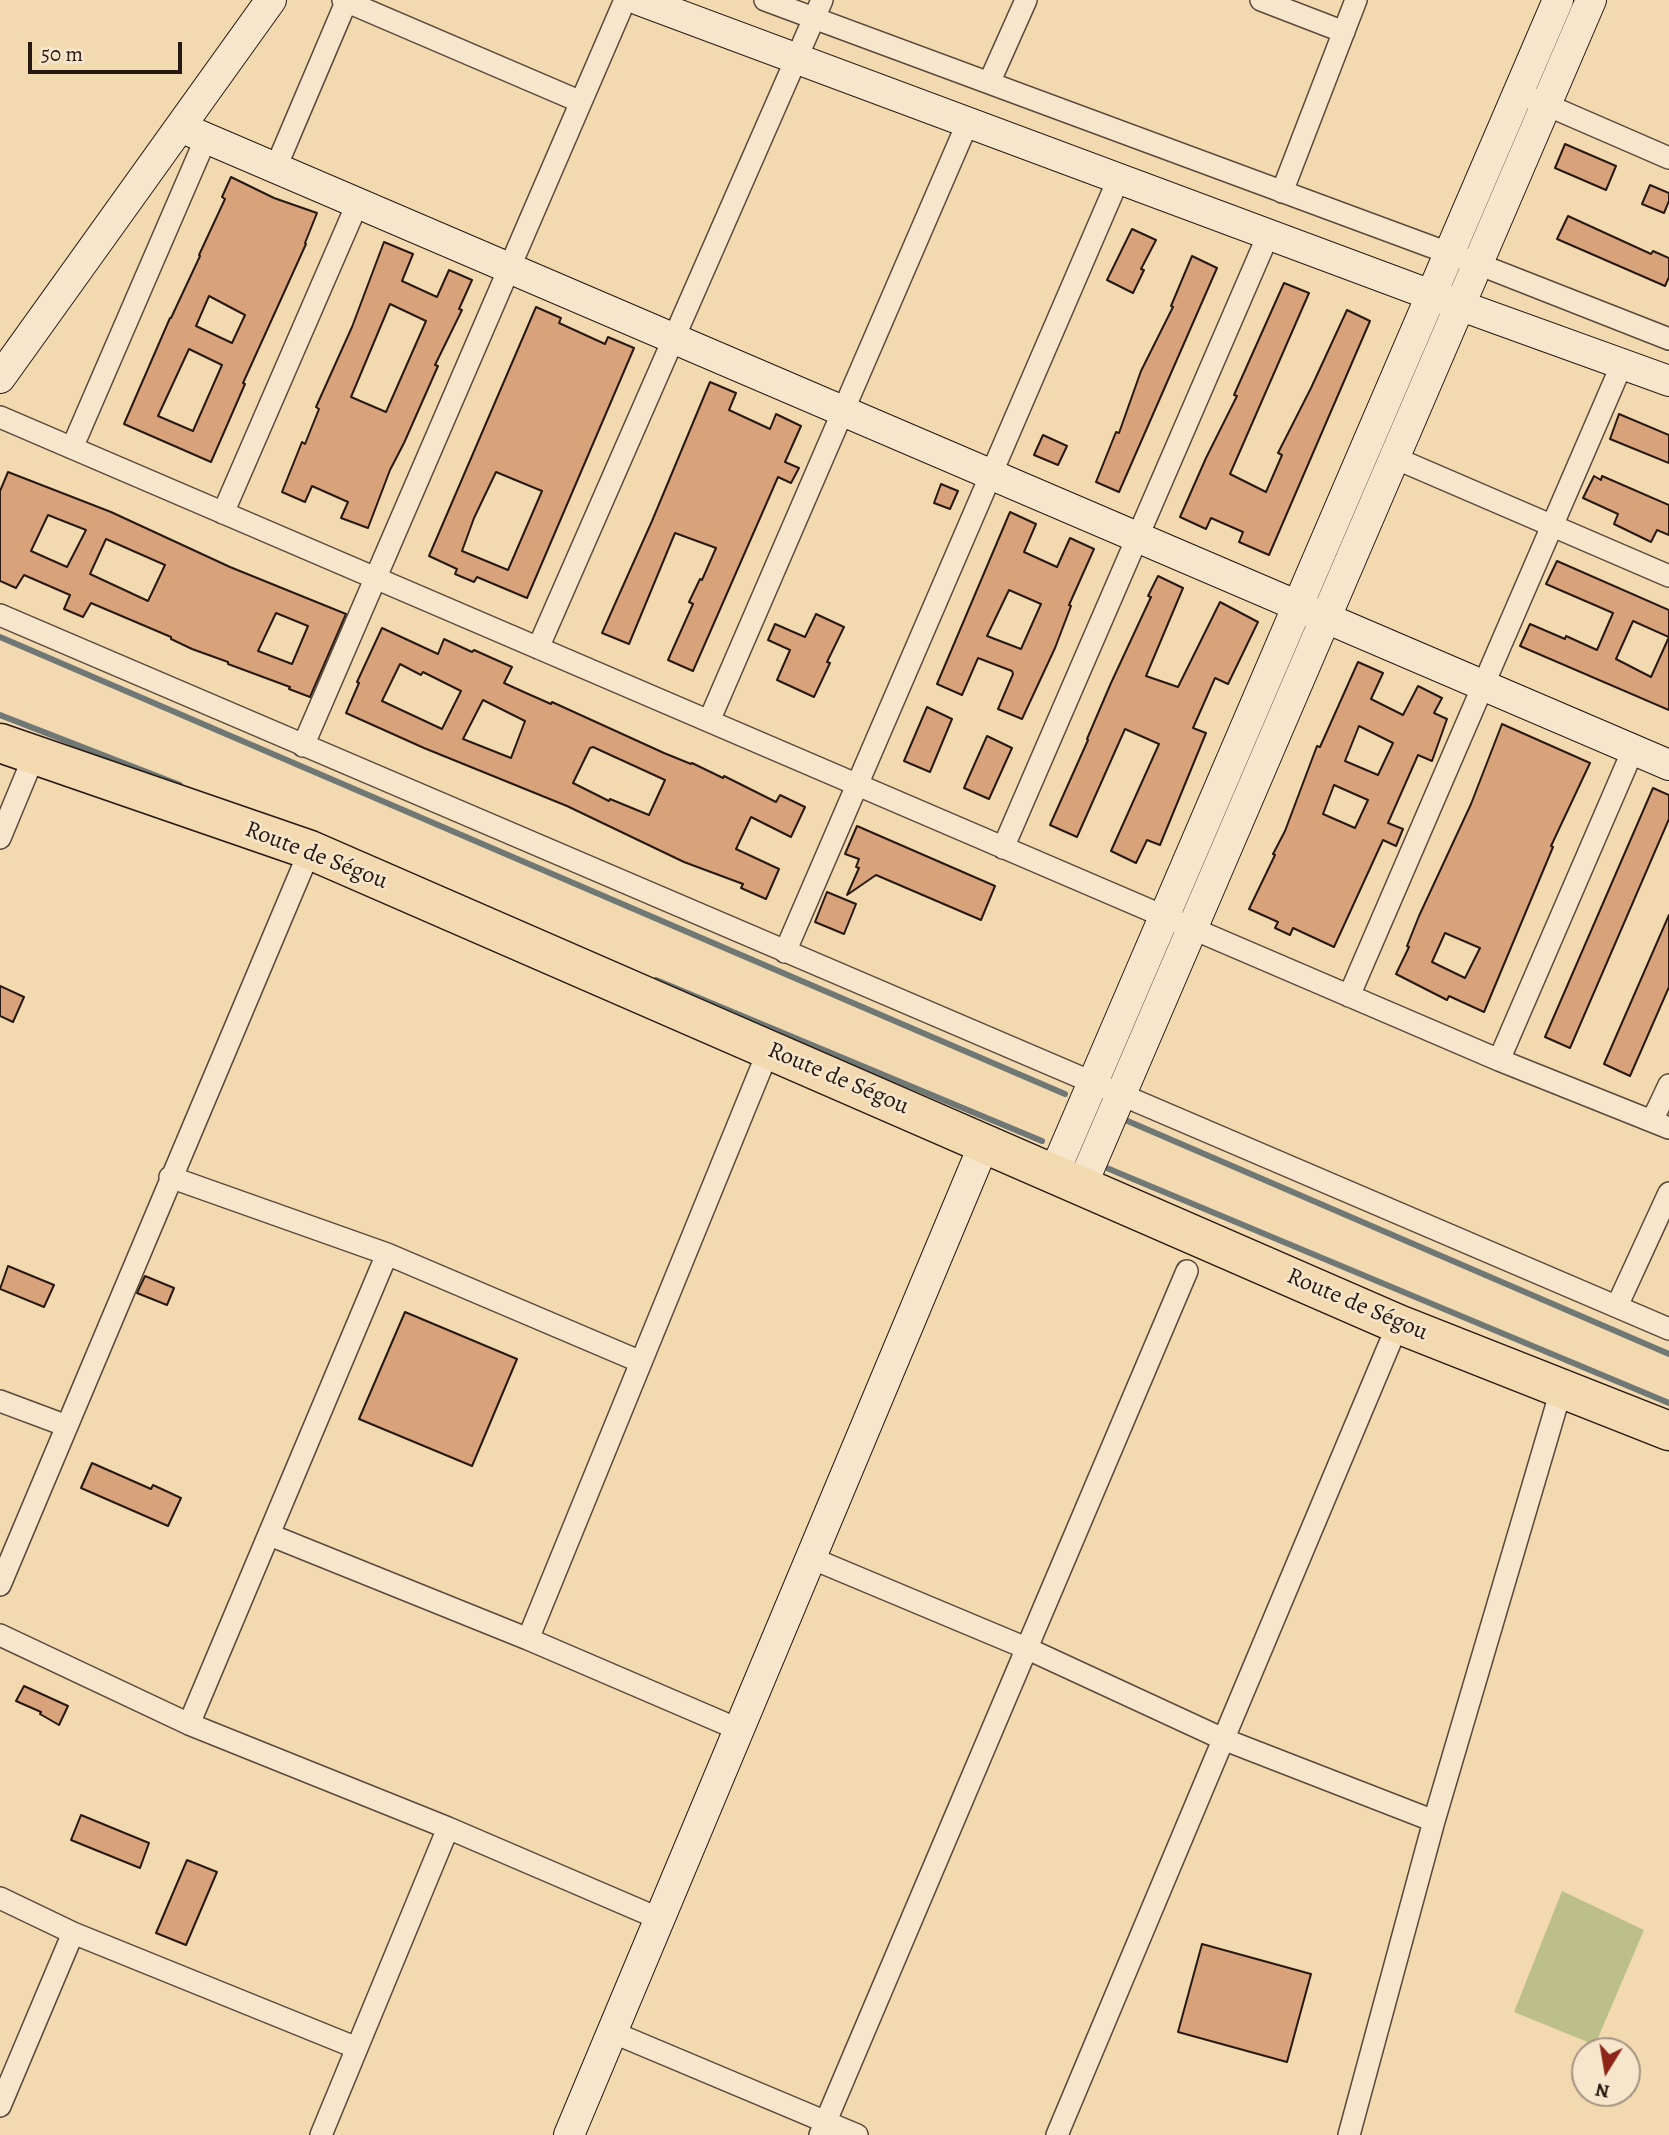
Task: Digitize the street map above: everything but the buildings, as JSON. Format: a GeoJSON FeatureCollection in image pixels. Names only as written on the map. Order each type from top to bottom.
{"type":"FeatureCollection","features":[{"type":"Feature","properties":{"kind":"highway","name":"Route de Ségou"},"geometry":{"type":"LineString","coordinates":[[17,750],[310,850],[1398,1324],[1669,1431]]}},
{"type":"Feature","properties":{"kind":"street"},"geometry":{"type":"LineString","coordinates":[[0,377],[193,132],[271,0]]}},
{"type":"Feature","properties":{"kind":"street"},"geometry":{"type":"LineString","coordinates":[[276,167],[346,0],[581,102]]}},
{"type":"Feature","properties":{"kind":"street"},"geometry":{"type":"LineString","coordinates":[[303,746],[625,0]]}},
{"type":"Feature","properties":{"kind":"street"},"geometry":{"type":"LineString","coordinates":[[639,0],[1118,180],[1669,381]]}},
{"type":"Feature","properties":{"kind":"street"},"geometry":{"type":"LineString","coordinates":[[765,0],[818,9],[989,83],[1478,264],[1669,339]]}},
{"type":"Feature","properties":{"kind":"street"},"geometry":{"type":"LineString","coordinates":[[989,83],[1026,0]]}},
{"type":"Feature","properties":{"kind":"street"},"geometry":{"type":"LineString","coordinates":[[1262,0],[1344,32]]}},
{"type":"Feature","properties":{"kind":"street"},"geometry":{"type":"LineString","coordinates":[[1282,192],[1356,0]]}},
{"type":"Feature","properties":{"kind":"street"},"geometry":{"type":"LineString","coordinates":[[1068,1179],[1092,1084],[1558,0]]}},
{"type":"Feature","properties":{"kind":"street"},"geometry":{"type":"LineString","coordinates":[[1068,1179],[1121,1096],[1591,0]]}},
{"type":"Feature","properties":{"kind":"street"},"geometry":{"type":"LineString","coordinates":[[538,649],[818,9]]}},
{"type":"Feature","properties":{"kind":"street"},"geometry":{"type":"LineString","coordinates":[[1518,93],[1669,158]]}},
{"type":"Feature","properties":{"kind":"street"},"geometry":{"type":"LineString","coordinates":[[709,721],[968,122]]}},
{"type":"Feature","properties":{"kind":"street"},"geometry":{"type":"LineString","coordinates":[[193,132],[1669,765]]}},
{"type":"Feature","properties":{"kind":"street"},"geometry":{"type":"LineString","coordinates":[[72,448],[193,132]]}},
{"type":"Feature","properties":{"kind":"street"},"geometry":{"type":"LineString","coordinates":[[785,952],[1118,180]]}},
{"type":"Feature","properties":{"kind":"street"},"geometry":{"type":"LineString","coordinates":[[223,513],[358,202]]}},
{"type":"Feature","properties":{"kind":"street"},"geometry":{"type":"LineString","coordinates":[[1003,848],[1269,233]]}},
{"type":"Feature","properties":{"kind":"street"},"geometry":{"type":"LineString","coordinates":[[1349,996],[1622,364]]}},
{"type":"Feature","properties":{"kind":"street"},"geometry":{"type":"LineString","coordinates":[[0,417],[1499,1060],[1661,1125],[1669,1085]]}},
{"type":"Feature","properties":{"kind":"street"},"geometry":{"type":"LineString","coordinates":[[1395,458],[1669,576]]}},
{"type":"Feature","properties":{"kind":"street"},"geometry":{"type":"LineString","coordinates":[[0,615],[1669,1329]]}},
{"type":"Feature","properties":{"kind":"street"},"geometry":{"type":"LineString","coordinates":[[0,838],[17,750]]}},
{"type":"Feature","properties":{"kind":"street"},"geometry":{"type":"LineString","coordinates":[[1499,1060],[1633,750]]}},
{"type":"Feature","properties":{"kind":"street"},"geometry":{"type":"LineString","coordinates":[[0,1585],[310,850]]}},
{"type":"Feature","properties":{"kind":"street"},"geometry":{"type":"LineString","coordinates":[[528,1639],[769,1049]]}},
{"type":"Feature","properties":{"kind":"street"},"geometry":{"type":"LineString","coordinates":[[569,2135],[985,1143]]}},
{"type":"Feature","properties":{"kind":"street"},"geometry":{"type":"LineString","coordinates":[[170,1177],[387,1254],[640,1362]]}},
{"type":"Feature","properties":{"kind":"street"},"geometry":{"type":"LineString","coordinates":[[1617,1306],[1669,1193]]}},
{"type":"Feature","properties":{"kind":"street"},"geometry":{"type":"LineString","coordinates":[[189,1724],[387,1254]]}},
{"type":"Feature","properties":{"kind":"street"},"geometry":{"type":"LineString","coordinates":[[823,2128],[1187,1271]]}},
{"type":"Feature","properties":{"kind":"street"},"geometry":{"type":"LineString","coordinates":[[1057,2135],[1398,1324]]}},
{"type":"Feature","properties":{"kind":"street"},"geometry":{"type":"LineString","coordinates":[[1349,2135],[1434,1821],[1562,1387]]}},
{"type":"Feature","properties":{"kind":"street"},"geometry":{"type":"LineString","coordinates":[[0,1401],[67,1426]]}},
{"type":"Feature","properties":{"kind":"street"},"geometry":{"type":"LineString","coordinates":[[270,1535],[528,1639],[740,1730]]}},
{"type":"Feature","properties":{"kind":"street"},"geometry":{"type":"LineString","coordinates":[[811,1558],[1027,1648],[1223,1739],[1434,1821]]}},
{"type":"Feature","properties":{"kind":"street"},"geometry":{"type":"LineString","coordinates":[[0,1635],[189,1724],[448,1828],[660,1919]]}},
{"type":"Feature","properties":{"kind":"street"},"geometry":{"type":"LineString","coordinates":[[321,2135],[448,1828]]}},
{"type":"Feature","properties":{"kind":"street"},"geometry":{"type":"LineString","coordinates":[[0,1898],[73,1933],[358,2048]]}},
{"type":"Feature","properties":{"kind":"street"},"geometry":{"type":"LineString","coordinates":[[0,2106],[73,1933]]}},
{"type":"Feature","properties":{"kind":"street"},"geometry":{"type":"LineString","coordinates":[[612,2032],[823,2128],[857,2135]]}},
{"type":"Feature","properties":{"kind":"green space"},"geometry":{"type":"Polygon","coordinates":[[[1562,1891],[1644,1930],[1598,2037],[1575,2037],[1514,2012],[1562,1891]]]}},
{"type":"Feature","properties":{"kind":"waterway"},"geometry":{"type":"LineString","coordinates":[[0,637],[1065,1094]]}},
{"type":"Feature","properties":{"kind":"waterway"},"geometry":{"type":"LineString","coordinates":[[0,715],[180,785]]}},
{"type":"Feature","properties":{"kind":"waterway"},"geometry":{"type":"LineString","coordinates":[[656,980],[1042,1141]]}},
{"type":"Feature","properties":{"kind":"waterway"},"geometry":{"type":"LineString","coordinates":[[1123,1119],[1669,1354]]}},
{"type":"Feature","properties":{"kind":"waterway"},"geometry":{"type":"LineString","coordinates":[[1102,1166],[1669,1403]]}}]}
